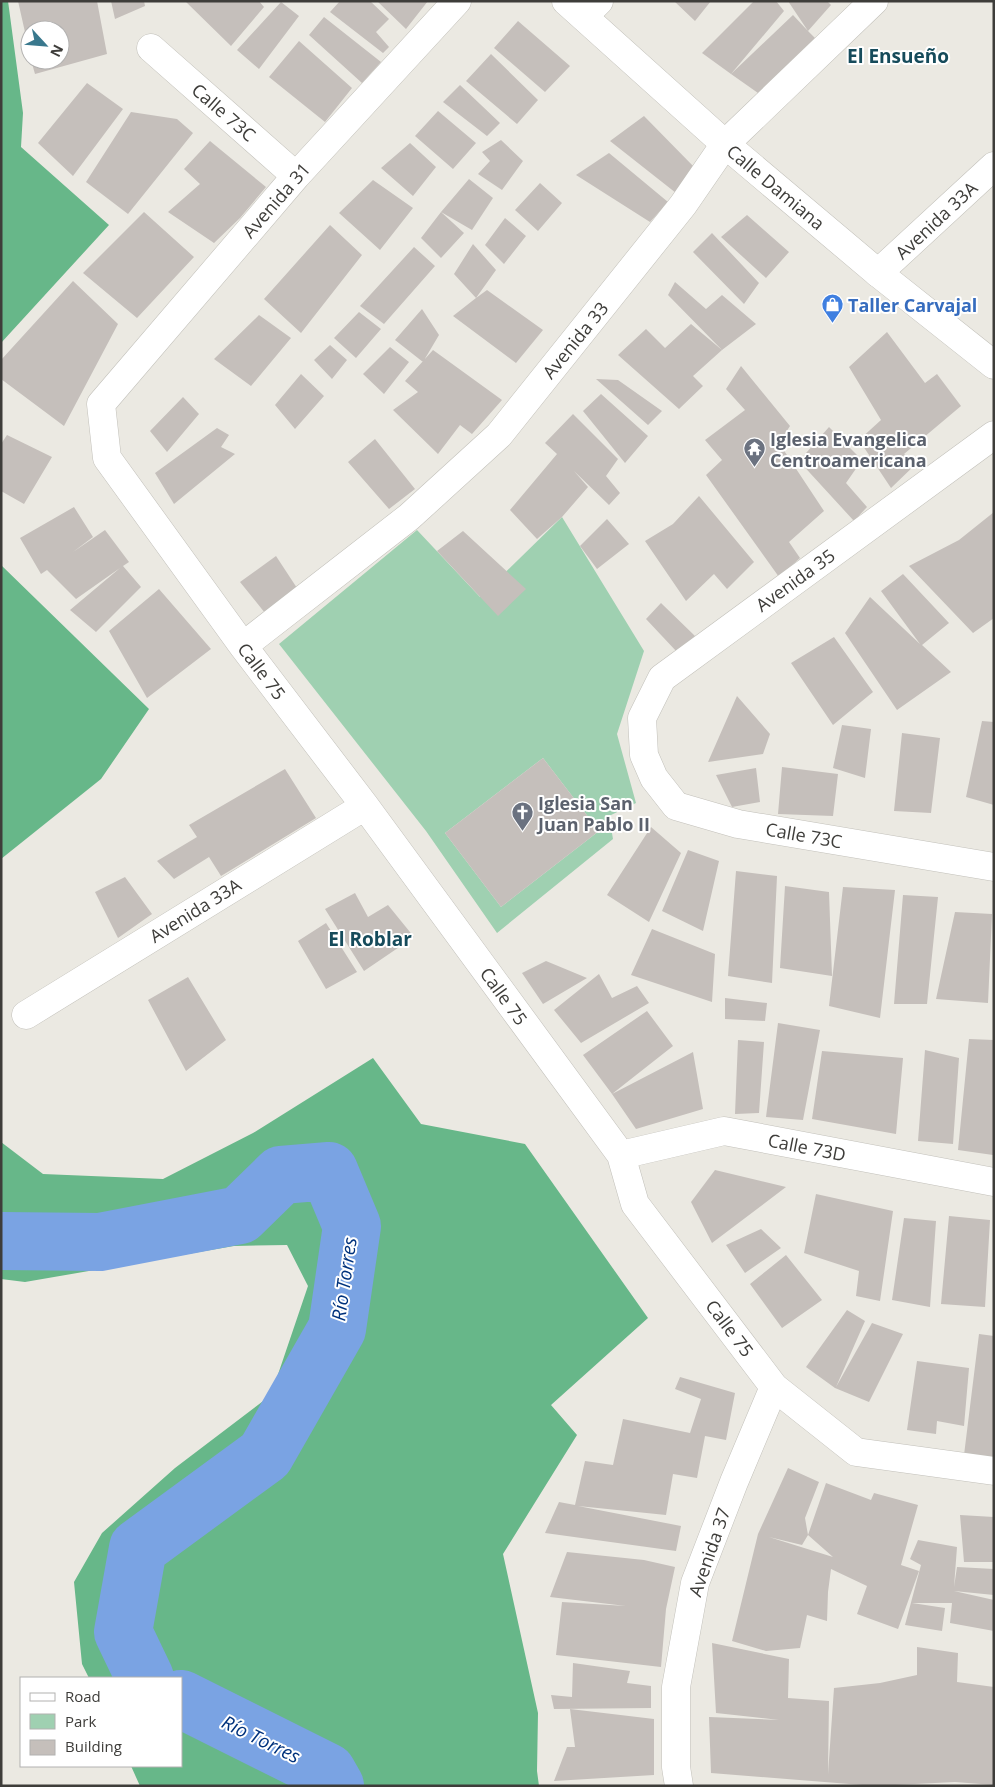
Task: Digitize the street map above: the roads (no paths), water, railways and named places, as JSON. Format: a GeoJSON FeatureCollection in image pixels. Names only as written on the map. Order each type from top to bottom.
{"type":"FeatureCollection","features":[{"type":"Feature","properties":{"kind":"street","name":"Avenida 31"},"geometry":{"type":"LineString","coordinates":[[101,404],[296,176],[457,1]]}},
{"type":"Feature","properties":{"kind":"street","name":"Avenida 33"},"geometry":{"type":"LineString","coordinates":[[243,646],[409,517],[499,435],[683,205],[725,144],[874,1]]}},
{"type":"Feature","properties":{"kind":"street","name":"Calle Damiana"},"geometry":{"type":"LineString","coordinates":[[583,6],[725,144],[878,273],[994,365]]}},
{"type":"Feature","properties":{"kind":"street","name":"Calle 73C"},"geometry":{"type":"LineString","coordinates":[[151,48],[296,176]]}},
{"type":"Feature","properties":{"kind":"street","name":"Avenida 33A"},"geometry":{"type":"LineString","coordinates":[[878,273],[994,166]]}},
{"type":"Feature","properties":{"kind":"street","name":"Calle 75"},"geometry":{"type":"LineString","coordinates":[[101,404],[107,458],[243,646],[365,806],[621,1155],[635,1204],[774,1387],[856,1452],[994,1471]]}},
{"type":"Feature","properties":{"kind":"street","name":"Avenida 35"},"geometry":{"type":"LineString","coordinates":[[644,755],[642,718],[662,678],[994,435]]}},
{"type":"Feature","properties":{"kind":"street","name":"Calle 73C"},"geometry":{"type":"LineString","coordinates":[[644,755],[654,778],[676,806],[738,824],[994,867]]}},
{"type":"Feature","properties":{"kind":"street","name":"Avenida 33A"},"geometry":{"type":"LineString","coordinates":[[26,1015],[365,806]]}},
{"type":"Feature","properties":{"kind":"street","name":"Calle 73D"},"geometry":{"type":"LineString","coordinates":[[621,1155],[724,1131],[994,1182]]}},
{"type":"Feature","properties":{"kind":"street","name":"Avenida 37"},"geometry":{"type":"LineString","coordinates":[[679,1786],[676,1767],[676,1687],[695,1583],[734,1482],[774,1387]]}},
{"type":"Feature","properties":{"kind":"waterway","name":"Río Torres"},"geometry":{"type":"LineString","coordinates":[[1,1241],[100,1242],[240,1215],[281,1175],[329,1171],[352,1226],[337,1329],[265,1455],[138,1548],[123,1632],[145,1677]]}},
{"type":"Feature","properties":{"kind":"waterway","name":"Río Torres"},"geometry":{"type":"LineString","coordinates":[[182,1700],[327,1772],[335,1786]]}},
{"type":"Feature","properties":{"kind":"place","name":"Taller Carvajal"},"geometry":{"type":"Point","coordinates":[832,324]}},
{"type":"Feature","properties":{"kind":"place","name":"Iglesia Evangelica Centroamericana"},"geometry":{"type":"Point","coordinates":[754,468]}},
{"type":"Feature","properties":{"kind":"place","name":"Iglesia San Juan Pablo II"},"geometry":{"type":"Point","coordinates":[522,832]}},
{"type":"Feature","properties":{"kind":"district","name":"El Ensueño"},"geometry":{"type":"Point","coordinates":[898,56]}},
{"type":"Feature","properties":{"kind":"district","name":"El Roblar"},"geometry":{"type":"Point","coordinates":[370,939]}}]}
